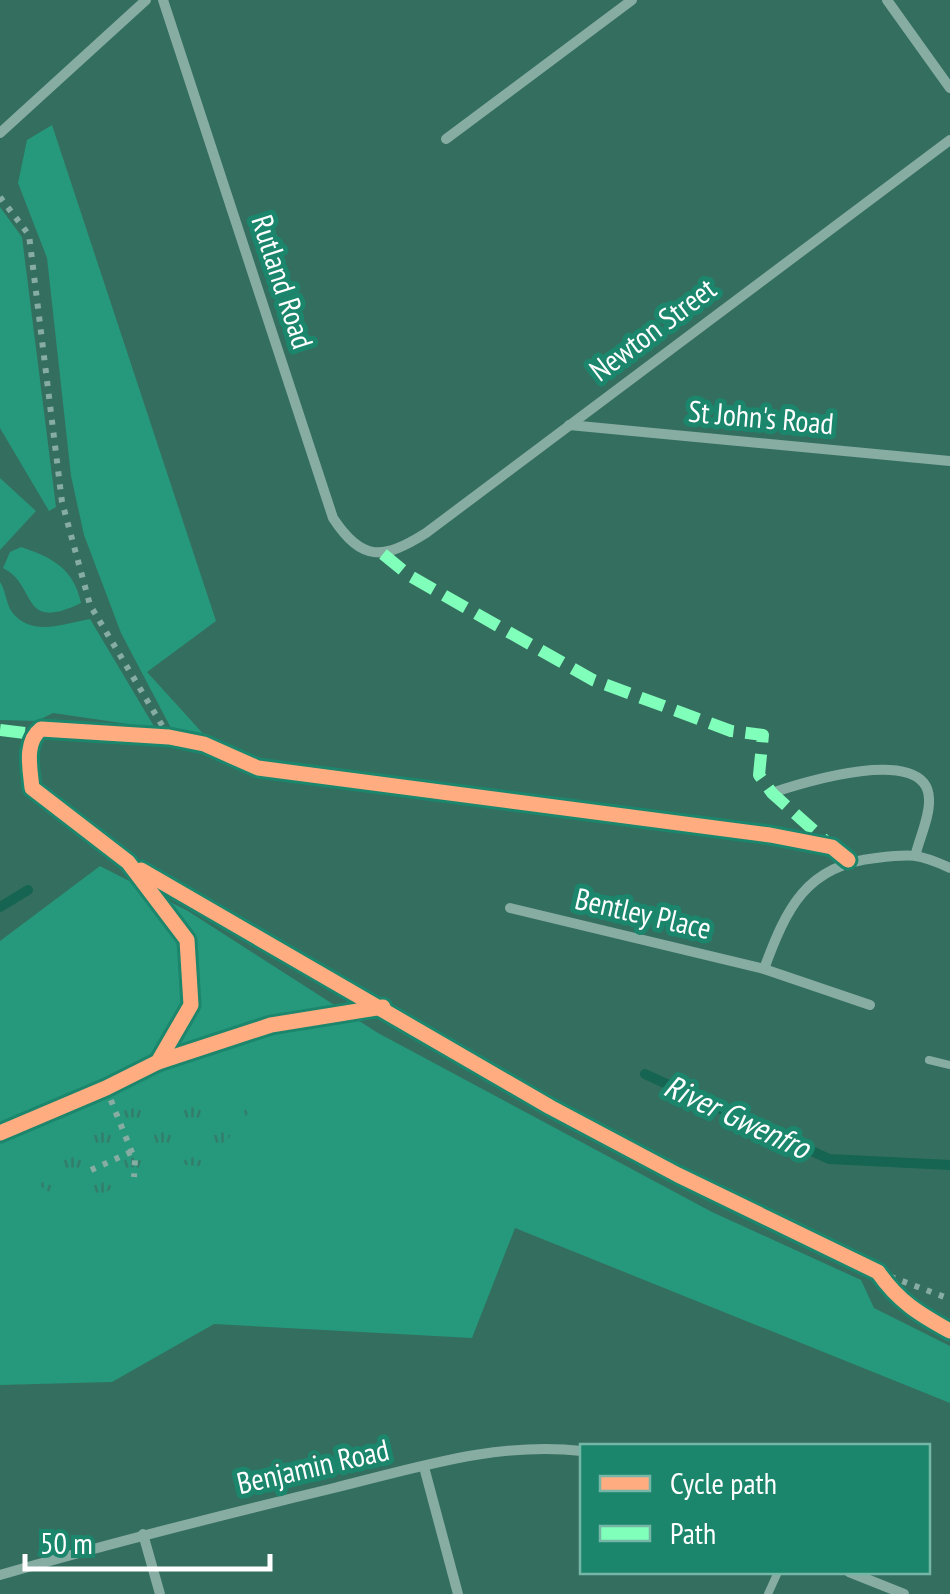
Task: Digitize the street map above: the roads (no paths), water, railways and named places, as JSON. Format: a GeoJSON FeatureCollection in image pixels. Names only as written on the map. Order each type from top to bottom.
{"type":"FeatureCollection","features":[{"type":"Feature","properties":{"kind":"street"},"geometry":{"type":"LineString","coordinates":[[0,133],[146,0]]}},
{"type":"Feature","properties":{"kind":"street","name":"Rutland Road"},"geometry":{"type":"LineString","coordinates":[[163,0],[333,518],[360,550],[383,554]]}},
{"type":"Feature","properties":{"kind":"street"},"geometry":{"type":"LineString","coordinates":[[446,139],[632,0]]}},
{"type":"Feature","properties":{"kind":"street"},"geometry":{"type":"LineString","coordinates":[[886,0],[950,88]]}},
{"type":"Feature","properties":{"kind":"street","name":"Newton Street"},"geometry":{"type":"LineString","coordinates":[[383,554],[426,534],[950,140]]}},
{"type":"Feature","properties":{"kind":"street","name":"St John's Road"},"geometry":{"type":"LineString","coordinates":[[568,424],[950,460]]}},
{"type":"Feature","properties":{"kind":"street"},"geometry":{"type":"LineString","coordinates":[[772,792],[851,770],[914,776],[926,785],[930,800],[916,854]]}},
{"type":"Feature","properties":{"kind":"street"},"geometry":{"type":"LineString","coordinates":[[764,969],[779,928],[796,900],[817,878],[848,860],[916,854],[950,868]]}},
{"type":"Feature","properties":{"kind":"street","name":"Bentley Place"},"geometry":{"type":"LineString","coordinates":[[510,908],[764,969],[870,1005]]}},
{"type":"Feature","properties":{"kind":"street","name":"Benjamin Road"},"geometry":{"type":"LineString","coordinates":[[0,1575],[143,1534],[424,1466],[510,1448],[580,1450]]}},
{"type":"Feature","properties":{"kind":"street"},"geometry":{"type":"LineString","coordinates":[[424,1466],[458,1594]]}},
{"type":"Feature","properties":{"kind":"street"},"geometry":{"type":"LineString","coordinates":[[143,1534],[160,1594]]}},
{"type":"Feature","properties":{"kind":"street"},"geometry":{"type":"LineString","coordinates":[[854,1574],[904,1594]]}},
{"type":"Feature","properties":{"kind":"lane"},"geometry":{"type":"LineString","coordinates":[[929,1060],[950,1064]]}},
{"type":"Feature","properties":{"kind":"waterway","name":"River Gwenfro"},"geometry":{"type":"LineString","coordinates":[[0,907],[28,890]]}},
{"type":"Feature","properties":{"kind":"waterway","name":"River Gwenfro"},"geometry":{"type":"LineString","coordinates":[[645,1074],[829,1159],[950,1165]]}}]}
